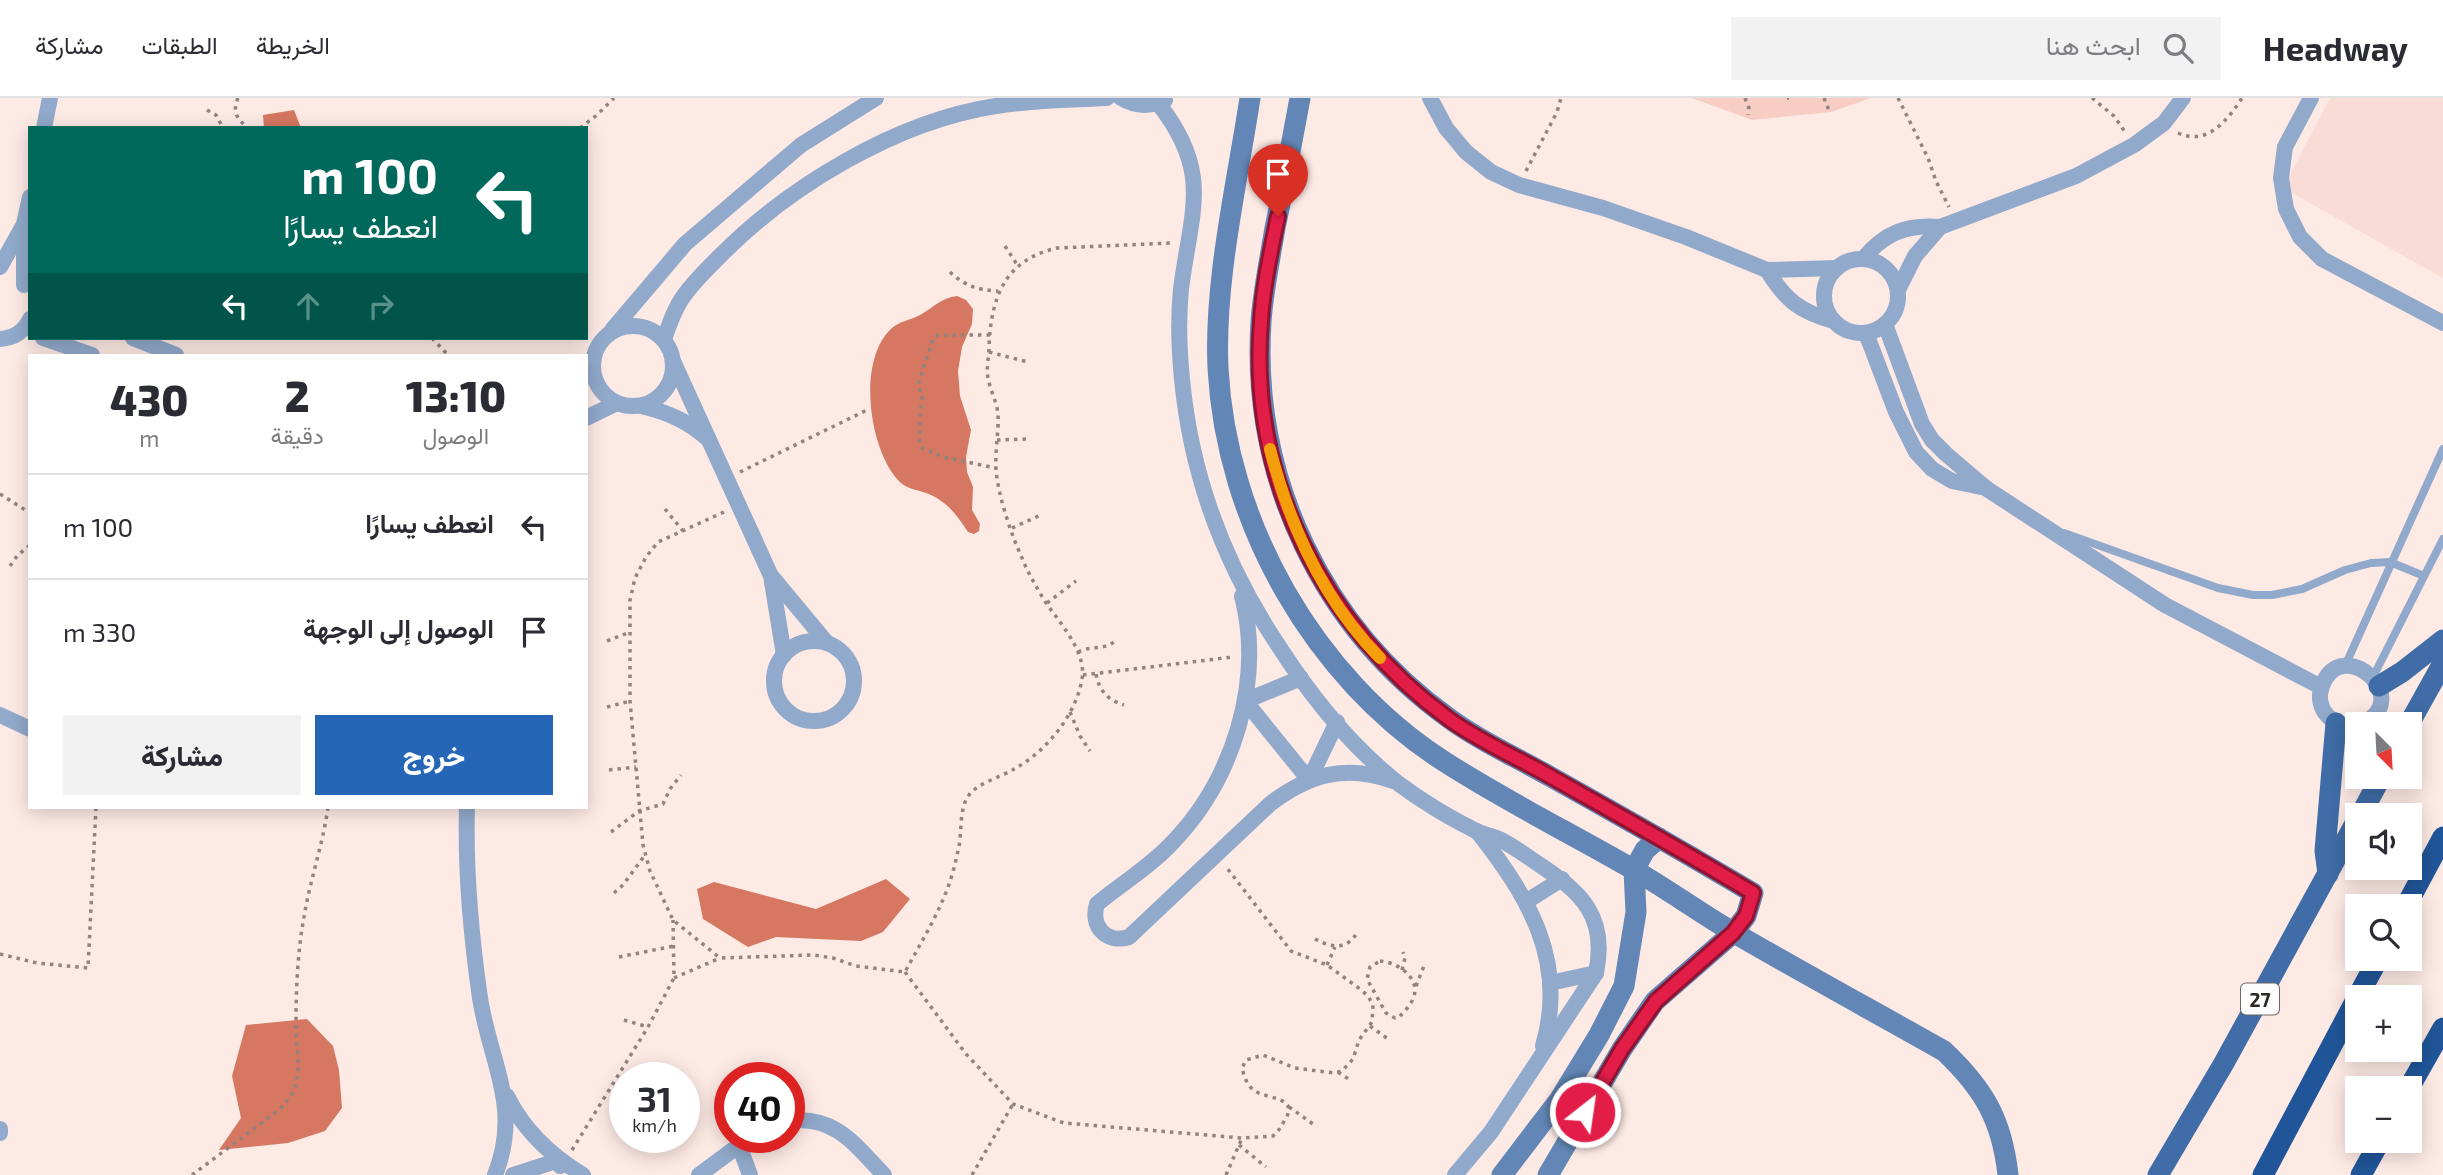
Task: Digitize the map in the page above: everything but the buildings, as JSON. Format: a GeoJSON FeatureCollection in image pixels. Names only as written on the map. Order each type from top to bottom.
{"type":"FeatureCollection","features":[{"type":"Feature","properties":{"kind":"highway"},"geometry":{"type":"LineString","coordinates":[[2412,894],[2443,837]]}},
{"type":"Feature","properties":{"kind":"highway"},"geometry":{"type":"LineString","coordinates":[[2263,1175],[2345,1021]]}},
{"type":"Feature","properties":{"kind":"highway"},"geometry":{"type":"LineString","coordinates":[[2416,1076],[2443,1028]]}},
{"type":"Feature","properties":{"kind":"highway"},"geometry":{"type":"LineString","coordinates":[[2361,1175],[2373,1153]]}},
{"type":"Feature","properties":{"kind":"main road"},"geometry":{"type":"LineString","coordinates":[[1250,98],[1219,302],[1218,369],[1227,435],[1244,500],[1269,562],[1302,620],[1343,673],[1391,721],[1444,761],[1634,870],[1733,933],[1944,1051],[1970,1076],[1990,1106],[2003,1139],[2008,1175]]}},
{"type":"Feature","properties":{"kind":"main road"},"geometry":{"type":"LineString","coordinates":[[1300,98],[1269,264],[1261,321],[1260,379],[1267,436],[1281,492],[1303,547],[1331,597],[1365,643],[1406,685],[1451,721],[1753,893],[1746,916],[1733,933],[1656,1001],[1622,1049],[1548,1175]]}},
{"type":"Feature","properties":{"kind":"main road"},"geometry":{"type":"LineString","coordinates":[[2376,681],[2422,657],[2443,640]]}},
{"type":"Feature","properties":{"kind":"main road"},"geometry":{"type":"LineString","coordinates":[[2416,712],[2443,663]]}},
{"type":"Feature","properties":{"kind":"main road"},"geometry":{"type":"LineString","coordinates":[[2328,874],[2325,851],[2336,723]]}},
{"type":"Feature","properties":{"kind":"main road"},"geometry":{"type":"LineString","coordinates":[[1502,1175],[1560,1099],[1599,1035],[1624,986],[1636,912],[1634,870],[1645,850],[1659,838]]}},
{"type":"Feature","properties":{"kind":"main road","name":"27"},"geometry":{"type":"LineString","coordinates":[[2158,1175],[2224,1063],[2345,842]]}},
{"type":"Feature","properties":{"kind":"street"},"geometry":{"type":"LineString","coordinates":[[44,126],[50,98]]}},
{"type":"Feature","properties":{"kind":"street"},"geometry":{"type":"LineString","coordinates":[[712,443],[680,418],[661,410],[617,403],[599,388],[590,358],[600,342],[695,236],[802,145],[876,98]]}},
{"type":"Feature","properties":{"kind":"street"},"geometry":{"type":"LineString","coordinates":[[664,339],[682,298],[734,242],[766,214],[837,166],[914,130],[996,106],[1107,98]]}},
{"type":"Feature","properties":{"kind":"street"},"geometry":{"type":"LineString","coordinates":[[1121,98],[1138,105],[1163,101],[1191,162],[1195,207],[1181,293],[1180,335],[1187,418],[1206,500],[1220,539],[1278,645],[1301,678],[1337,722],[1398,783]]}},
{"type":"Feature","properties":{"kind":"street"},"geometry":{"type":"LineString","coordinates":[[1245,98],[1250,98]]}},
{"type":"Feature","properties":{"kind":"street"},"geometry":{"type":"LineString","coordinates":[[1430,98],[1446,128],[1466,152],[1491,172],[1519,185],[1603,208],[1686,237],[1767,270],[1837,268]]}},
{"type":"Feature","properties":{"kind":"street"},"geometry":{"type":"LineString","coordinates":[[1898,290],[1890,272],[1873,260],[1863,259],[1849,261],[1837,268],[1826,284],[1824,294],[1828,313],[1843,328],[1866,332],[1885,324],[1896,309],[1898,290],[1915,256],[1940,227],[2076,176],[2134,145],[2165,123],[2183,98]]}},
{"type":"Feature","properties":{"kind":"street"},"geometry":{"type":"LineString","coordinates":[[2311,98],[2286,147],[2281,178],[2286,209],[2300,237],[2322,259],[2443,323]]}},
{"type":"Feature","properties":{"kind":"street"},"geometry":{"type":"LineString","coordinates":[[27,289],[24,224],[28,206]]}},
{"type":"Feature","properties":{"kind":"street"},"geometry":{"type":"LineString","coordinates":[[0,267],[24,224]]}},
{"type":"Feature","properties":{"kind":"street"},"geometry":{"type":"LineString","coordinates":[[1863,259],[1874,245],[1888,234],[1923,225],[1940,227]]}},
{"type":"Feature","properties":{"kind":"street"},"geometry":{"type":"LineString","coordinates":[[1767,270],[1778,289],[1794,304],[1813,315],[1834,321]]}},
{"type":"Feature","properties":{"kind":"street"},"geometry":{"type":"LineString","coordinates":[[0,275],[16,278],[27,289]]}},
{"type":"Feature","properties":{"kind":"street"},"geometry":{"type":"LineString","coordinates":[[1885,324],[1923,424],[1933,440],[1987,489],[2165,605],[2321,687]]}},
{"type":"Feature","properties":{"kind":"street"},"geometry":{"type":"LineString","coordinates":[[612,330],[632,325],[643,326],[655,331],[670,349],[673,361],[771,576],[783,655],[774,678],[780,703],[799,719],[812,721],[825,720],[846,706],[855,682],[847,658],[838,649],[827,643],[811,641],[796,645],[783,655]]}},
{"type":"Feature","properties":{"kind":"street"},"geometry":{"type":"LineString","coordinates":[[0,339],[8,338],[27,327]]}},
{"type":"Feature","properties":{"kind":"street"},"geometry":{"type":"LineString","coordinates":[[1866,332],[1896,412],[1916,452],[1932,469],[1952,481],[1987,489]]}},
{"type":"Feature","properties":{"kind":"street"},"geometry":{"type":"LineString","coordinates":[[49,340],[89,354]]}},
{"type":"Feature","properties":{"kind":"street"},"geometry":{"type":"LineString","coordinates":[[138,340],[173,354]]}},
{"type":"Feature","properties":{"kind":"street"},"geometry":{"type":"LineString","coordinates":[[641,406],[662,394],[673,373],[673,361]]}},
{"type":"Feature","properties":{"kind":"street"},"geometry":{"type":"LineString","coordinates":[[588,417],[617,403]]}},
{"type":"Feature","properties":{"kind":"street"},"geometry":{"type":"LineString","coordinates":[[1916,452],[1933,440]]}},
{"type":"Feature","properties":{"kind":"street"},"geometry":{"type":"LineString","coordinates":[[771,576],[827,643]]}},
{"type":"Feature","properties":{"kind":"street"},"geometry":{"type":"LineString","coordinates":[[1238,576],[1248,626],[1249,654],[1245,701],[1230,752],[1215,785],[1196,816],[1146,868],[1097,904],[1094,918],[1107,936],[1122,939],[1129,937],[1270,804],[1289,790],[1309,780],[1354,772],[1377,775],[1398,783],[1477,831],[1500,839],[1562,879],[1587,904],[1595,920],[1600,938],[1597,973],[1491,1132],[1455,1175]]}},
{"type":"Feature","properties":{"kind":"street"},"geometry":{"type":"LineString","coordinates":[[2345,727],[2327,717],[2320,697],[2326,678],[2344,667],[2355,667],[2376,681],[2381,696],[2376,712]]}},
{"type":"Feature","properties":{"kind":"street"},"geometry":{"type":"LineString","coordinates":[[1245,701],[1301,678]]}},
{"type":"Feature","properties":{"kind":"street"},"geometry":{"type":"LineString","coordinates":[[1245,701],[1309,780]]}},
{"type":"Feature","properties":{"kind":"street"},"geometry":{"type":"LineString","coordinates":[[0,715],[28,728]]}},
{"type":"Feature","properties":{"kind":"street"},"geometry":{"type":"LineString","coordinates":[[1309,780],[1337,722]]}},
{"type":"Feature","properties":{"kind":"street"},"geometry":{"type":"LineString","coordinates":[[467,809],[468,887],[481,1002],[507,1112],[506,1136],[495,1175]]}},
{"type":"Feature","properties":{"kind":"street"},"geometry":{"type":"LineString","coordinates":[[1477,831],[1527,901],[1543,941],[1550,983],[1550,1009],[1539,1061]]}},
{"type":"Feature","properties":{"kind":"street"},"geometry":{"type":"LineString","coordinates":[[1527,901],[1562,879]]}},
{"type":"Feature","properties":{"kind":"street"},"geometry":{"type":"LineString","coordinates":[[1550,983],[1597,973]]}},
{"type":"Feature","properties":{"kind":"street"},"geometry":{"type":"LineString","coordinates":[[503,1088],[526,1127],[562,1166],[583,1175]]}},
{"type":"Feature","properties":{"kind":"street"},"geometry":{"type":"LineString","coordinates":[[805,1121],[821,1123],[842,1132],[859,1147],[875,1171]]}},
{"type":"Feature","properties":{"kind":"street"},"geometry":{"type":"LineString","coordinates":[[699,1175],[728,1153]]}},
{"type":"Feature","properties":{"kind":"street"},"geometry":{"type":"LineString","coordinates":[[746,1153],[750,1175]]}},
{"type":"Feature","properties":{"kind":"street"},"geometry":{"type":"LineString","coordinates":[[513,1175],[562,1166]]}},
{"type":"Feature","properties":{"kind":"lane"},"geometry":{"type":"LineString","coordinates":[[2344,667],[2443,449]]}},
{"type":"Feature","properties":{"kind":"lane"},"geometry":{"type":"LineString","coordinates":[[2045,526],[2218,588],[2253,595],[2287,593],[2317,584],[2355,566],[2390,562],[2424,576]]}},
{"type":"Feature","properties":{"kind":"lane"},"geometry":{"type":"LineString","coordinates":[[2376,681],[2443,539]]}},
{"type":"Feature","properties":{"kind":"path"},"geometry":{"type":"LineString","coordinates":[[238,98],[234,107],[236,117],[246,126]]}},
{"type":"Feature","properties":{"kind":"path"},"geometry":{"type":"LineString","coordinates":[[583,126],[614,98]]}},
{"type":"Feature","properties":{"kind":"path"},"geometry":{"type":"LineString","coordinates":[[1519,185],[1557,112],[1561,98]]}},
{"type":"Feature","properties":{"kind":"path"},"geometry":{"type":"LineString","coordinates":[[1745,98],[1749,108],[1748,115]]}},
{"type":"Feature","properties":{"kind":"path"},"geometry":{"type":"LineString","coordinates":[[1824,98],[1830,113]]}},
{"type":"Feature","properties":{"kind":"path"},"geometry":{"type":"LineString","coordinates":[[1898,98],[1956,220]]}},
{"type":"Feature","properties":{"kind":"path"},"geometry":{"type":"LineString","coordinates":[[2092,98],[2114,116],[2134,145]]}},
{"type":"Feature","properties":{"kind":"path"},"geometry":{"type":"LineString","coordinates":[[2165,123],[2180,135],[2197,138],[2215,130],[2230,116],[2242,98]]}},
{"type":"Feature","properties":{"kind":"path"},"geometry":{"type":"LineString","coordinates":[[207,110],[216,115],[222,126]]}},
{"type":"Feature","properties":{"kind":"path"},"geometry":{"type":"LineString","coordinates":[[905,972],[948,887],[959,847],[964,802],[970,793],[1018,768],[1041,750],[1070,711],[1083,676],[1078,652],[1065,626],[1046,603],[1020,555],[1001,498],[996,468],[998,412],[988,378],[990,335],[998,291],[1018,266],[1036,254],[1057,248],[1188,242]]}},
{"type":"Feature","properties":{"kind":"path"},"geometry":{"type":"LineString","coordinates":[[1005,246],[1018,266]]}},
{"type":"Feature","properties":{"kind":"path"},"geometry":{"type":"LineString","coordinates":[[950,272],[961,282],[977,290],[998,291]]}},
{"type":"Feature","properties":{"kind":"path"},"geometry":{"type":"LineString","coordinates":[[990,335],[938,335],[933,339],[919,385],[922,395],[919,438],[922,448],[943,457],[996,468]]}},
{"type":"Feature","properties":{"kind":"path"},"geometry":{"type":"LineString","coordinates":[[434,340],[447,354]]}},
{"type":"Feature","properties":{"kind":"path"},"geometry":{"type":"LineString","coordinates":[[989,352],[1028,362]]}},
{"type":"Feature","properties":{"kind":"path"},"geometry":{"type":"LineString","coordinates":[[728,478],[867,410]]}},
{"type":"Feature","properties":{"kind":"path"},"geometry":{"type":"LineString","coordinates":[[997,440],[1027,439]]}},
{"type":"Feature","properties":{"kind":"path"},"geometry":{"type":"LineString","coordinates":[[0,494],[28,512]]}},
{"type":"Feature","properties":{"kind":"path"},"geometry":{"type":"LineString","coordinates":[[562,1166],[648,1027],[674,978],[673,920],[646,855],[639,811],[630,701],[630,600],[640,568],[658,542],[740,505]]}},
{"type":"Feature","properties":{"kind":"path"},"geometry":{"type":"LineString","coordinates":[[665,509],[682,531]]}},
{"type":"Feature","properties":{"kind":"path"},"geometry":{"type":"LineString","coordinates":[[1012,528],[1043,514]]}},
{"type":"Feature","properties":{"kind":"path"},"geometry":{"type":"LineString","coordinates":[[10,566],[16,556],[28,547]]}},
{"type":"Feature","properties":{"kind":"path"},"geometry":{"type":"LineString","coordinates":[[1046,603],[1076,581]]}},
{"type":"Feature","properties":{"kind":"path"},"geometry":{"type":"LineString","coordinates":[[607,641],[630,632]]}},
{"type":"Feature","properties":{"kind":"path"},"geometry":{"type":"LineString","coordinates":[[1078,652],[1091,647],[1105,647],[1116,640]]}},
{"type":"Feature","properties":{"kind":"path"},"geometry":{"type":"LineString","coordinates":[[1083,676],[1249,654]]}},
{"type":"Feature","properties":{"kind":"path"},"geometry":{"type":"LineString","coordinates":[[1096,674],[1102,691],[1124,705]]}},
{"type":"Feature","properties":{"kind":"path"},"geometry":{"type":"LineString","coordinates":[[607,707],[630,701]]}},
{"type":"Feature","properties":{"kind":"path"},"geometry":{"type":"LineString","coordinates":[[1070,711],[1080,736],[1090,751]]}},
{"type":"Feature","properties":{"kind":"path"},"geometry":{"type":"LineString","coordinates":[[609,770],[636,767]]}},
{"type":"Feature","properties":{"kind":"path"},"geometry":{"type":"LineString","coordinates":[[611,832],[639,811],[663,804],[681,775]]}},
{"type":"Feature","properties":{"kind":"path"},"geometry":{"type":"LineString","coordinates":[[0,954],[37,963],[88,968],[96,809]]}},
{"type":"Feature","properties":{"kind":"path"},"geometry":{"type":"LineString","coordinates":[[192,1175],[279,1110],[290,1100],[295,1090],[298,1077],[296,1020],[303,919],[328,809]]}},
{"type":"Feature","properties":{"kind":"path"},"geometry":{"type":"LineString","coordinates":[[614,893],[646,855]]}},
{"type":"Feature","properties":{"kind":"path"},"geometry":{"type":"LineString","coordinates":[[1217,855],[1291,951],[1327,965],[1368,996],[1373,1010],[1370,1026],[1359,1040],[1348,1066],[1338,1072]]}},
{"type":"Feature","properties":{"kind":"path"},"geometry":{"type":"LineString","coordinates":[[673,920],[720,958]]}},
{"type":"Feature","properties":{"kind":"path"},"geometry":{"type":"LineString","coordinates":[[1315,939],[1335,947],[1349,943],[1358,932]]}},
{"type":"Feature","properties":{"kind":"path"},"geometry":{"type":"LineString","coordinates":[[619,957],[674,946]]}},
{"type":"Feature","properties":{"kind":"path"},"geometry":{"type":"LineString","coordinates":[[1327,965],[1335,947]]}},
{"type":"Feature","properties":{"kind":"path"},"geometry":{"type":"LineString","coordinates":[[1402,970],[1405,958],[1403,952]]}},
{"type":"Feature","properties":{"kind":"path"},"geometry":{"type":"LineString","coordinates":[[674,978],[720,958],[813,955],[856,966],[905,972],[966,1054],[1013,1104],[1064,1123],[1242,1138],[1273,1136],[1278,1133],[1289,1107]]}},
{"type":"Feature","properties":{"kind":"path"},"geometry":{"type":"LineString","coordinates":[[1415,988],[1410,975],[1387,961],[1380,961],[1370,967],[1367,979],[1390,1017],[1399,1017],[1412,1001],[1424,966]]}},
{"type":"Feature","properties":{"kind":"path"},"geometry":{"type":"LineString","coordinates":[[1373,1010],[1383,1006]]}},
{"type":"Feature","properties":{"kind":"path"},"geometry":{"type":"LineString","coordinates":[[624,1020],[648,1027]]}},
{"type":"Feature","properties":{"kind":"path"},"geometry":{"type":"LineString","coordinates":[[1370,1026],[1388,1039]]}},
{"type":"Feature","properties":{"kind":"path"},"geometry":{"type":"LineString","coordinates":[[1313,1125],[1284,1101],[1256,1092],[1244,1076],[1242,1068],[1246,1060],[1263,1055],[1295,1068],[1338,1072],[1350,1080]]}},
{"type":"Feature","properties":{"kind":"path"},"geometry":{"type":"LineString","coordinates":[[972,1175],[1013,1104]]}},
{"type":"Feature","properties":{"kind":"path"},"geometry":{"type":"LineString","coordinates":[[1226,1175],[1242,1138]]}},
{"type":"Feature","properties":{"kind":"path"},"geometry":{"type":"LineString","coordinates":[[1239,1145],[1266,1167]]}},
{"type":"Feature","properties":{"kind":"shaded area"},"geometry":{"type":"Polygon","coordinates":[[[1692,98],[1871,98],[1831,112],[1752,120],[1692,98]]]}},
{"type":"Feature","properties":{"kind":"shaded area"},"geometry":{"type":"Polygon","coordinates":[[[2330,98],[2443,98],[2443,278],[2283,188],[2330,98]]]}},
{"type":"Feature","properties":{"kind":"shaded area"},"geometry":{"type":"Polygon","coordinates":[[[294,110],[300,126],[264,126],[263,115],[294,110]]]}},
{"type":"Feature","properties":{"kind":"shaded area"},"geometry":{"type":"Polygon","coordinates":[[[957,296],[966,300],[973,309],[972,324],[962,347],[958,371],[960,396],[971,430],[966,457],[967,472],[973,487],[972,510],[980,524],[979,531],[974,534],[968,532],[945,504],[926,493],[907,487],[897,479],[879,447],[871,404],[874,361],[880,343],[891,329],[942,301],[957,296]]]}},
{"type":"Feature","properties":{"kind":"shaded area"},"geometry":{"type":"Polygon","coordinates":[[[886,879],[910,899],[883,932],[861,941],[776,937],[748,947],[703,919],[697,889],[714,882],[816,909],[886,879]]]}},
{"type":"Feature","properties":{"kind":"shaded area"},"geometry":{"type":"Polygon","coordinates":[[[307,1019],[333,1046],[339,1070],[342,1108],[325,1131],[288,1143],[219,1150],[241,1118],[232,1076],[246,1025],[307,1019]]]}},
{"type":"Feature","properties":{"kind":"slow traffic"},"geometry":{"type":"LineString","coordinates":[[1270,449],[1281,492],[1303,547],[1331,597],[1365,643],[1380,658]]}},
{"type":"Feature","properties":{"kind":"route"},"geometry":{"type":"LineString","coordinates":[[1278,216],[1261,321],[1260,379],[1267,436],[1281,492],[1303,547],[1331,597],[1365,643],[1406,685],[1451,721],[1753,893],[1746,916],[1733,933],[1656,1001],[1622,1049],[1585,1112]]}}]}
